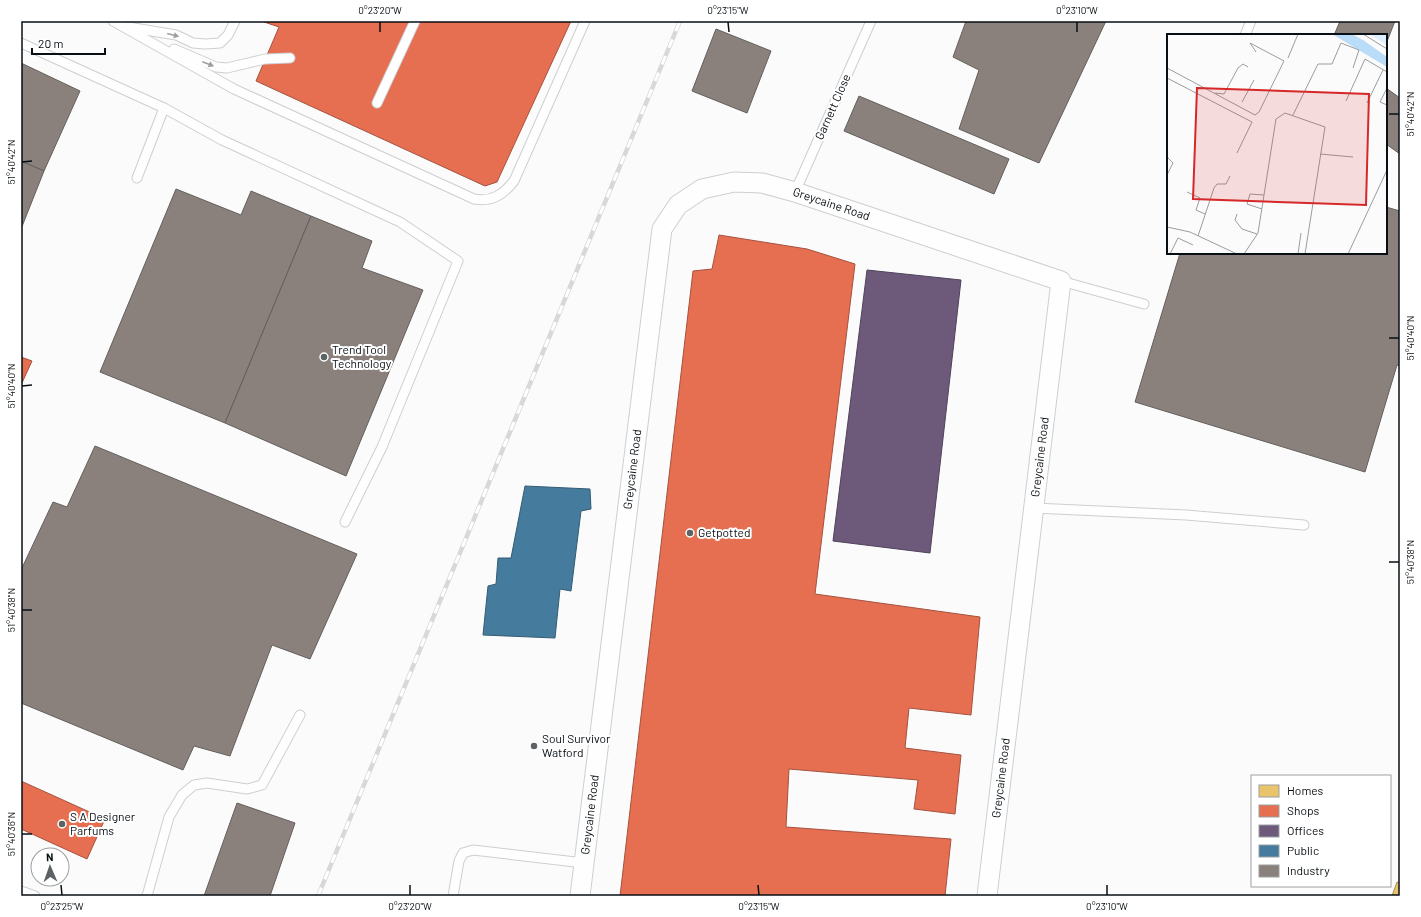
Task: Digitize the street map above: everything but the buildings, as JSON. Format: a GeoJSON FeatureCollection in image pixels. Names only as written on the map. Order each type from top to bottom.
{"type":"FeatureCollection","features":[{"type":"Feature","properties":{"kind":"street","name":"Greycaine Road"},"geometry":{"type":"LineString","coordinates":[[580,896],[662,229],[678,205],[702,189],[734,182],[755,183],[795,192],[1061,281],[987,896]]}},
{"type":"Feature","properties":{"kind":"lane"},"geometry":{"type":"LineString","coordinates":[[112,21],[234,89],[474,199],[484,200],[496,198],[506,191],[514,181],[585,21]]}},
{"type":"Feature","properties":{"kind":"lane"},"geometry":{"type":"LineString","coordinates":[[121,26],[176,35],[193,43],[205,44],[220,43],[228,36],[235,21]]}},
{"type":"Feature","properties":{"kind":"lane"},"geometry":{"type":"LineString","coordinates":[[377,103],[415,21]]}},
{"type":"Feature","properties":{"kind":"lane","name":"Garnett Close"},"geometry":{"type":"LineString","coordinates":[[795,192],[871,21]]}},
{"type":"Feature","properties":{"kind":"lane"},"geometry":{"type":"LineString","coordinates":[[1245,34],[1251,21]]}},
{"type":"Feature","properties":{"kind":"lane"},"geometry":{"type":"LineString","coordinates":[[121,26],[216,67],[227,68],[265,59],[290,58]]}},
{"type":"Feature","properties":{"kind":"lane"},"geometry":{"type":"LineString","coordinates":[[21,43],[164,108],[222,140],[400,222],[458,261],[382,447],[345,522]]}},
{"type":"Feature","properties":{"kind":"lane"},"geometry":{"type":"LineString","coordinates":[[137,178],[164,108]]}},
{"type":"Feature","properties":{"kind":"lane"},"geometry":{"type":"LineString","coordinates":[[1061,281],[1144,304]]}},
{"type":"Feature","properties":{"kind":"lane"},"geometry":{"type":"LineString","coordinates":[[1034,508],[1186,515],[1304,525]]}},
{"type":"Feature","properties":{"kind":"lane"},"geometry":{"type":"LineString","coordinates":[[147,896],[169,817],[182,795],[194,785],[208,783],[247,789],[262,785],[300,715]]}},
{"type":"Feature","properties":{"kind":"lane"},"geometry":{"type":"LineString","coordinates":[[453,896],[459,861],[463,853],[473,850],[584,863]]}},
{"type":"Feature","properties":{"kind":"lane"},"geometry":{"type":"LineString","coordinates":[[21,891],[35,896]]}},
{"type":"Feature","properties":{"kind":"railway"},"geometry":{"type":"LineString","coordinates":[[318,896],[680,21]]}},
{"type":"Feature","properties":{"kind":"place","name":"Trend Tool Technology"},"geometry":{"type":"Point","coordinates":[324,357]}},
{"type":"Feature","properties":{"kind":"place","name":"Getpotted"},"geometry":{"type":"Point","coordinates":[690,533]}},
{"type":"Feature","properties":{"kind":"place","name":"Soul Survivor Watford"},"geometry":{"type":"Point","coordinates":[534,746]}},
{"type":"Feature","properties":{"kind":"place","name":"S A Designer Parfums"},"geometry":{"type":"Point","coordinates":[62,824]}}]}
